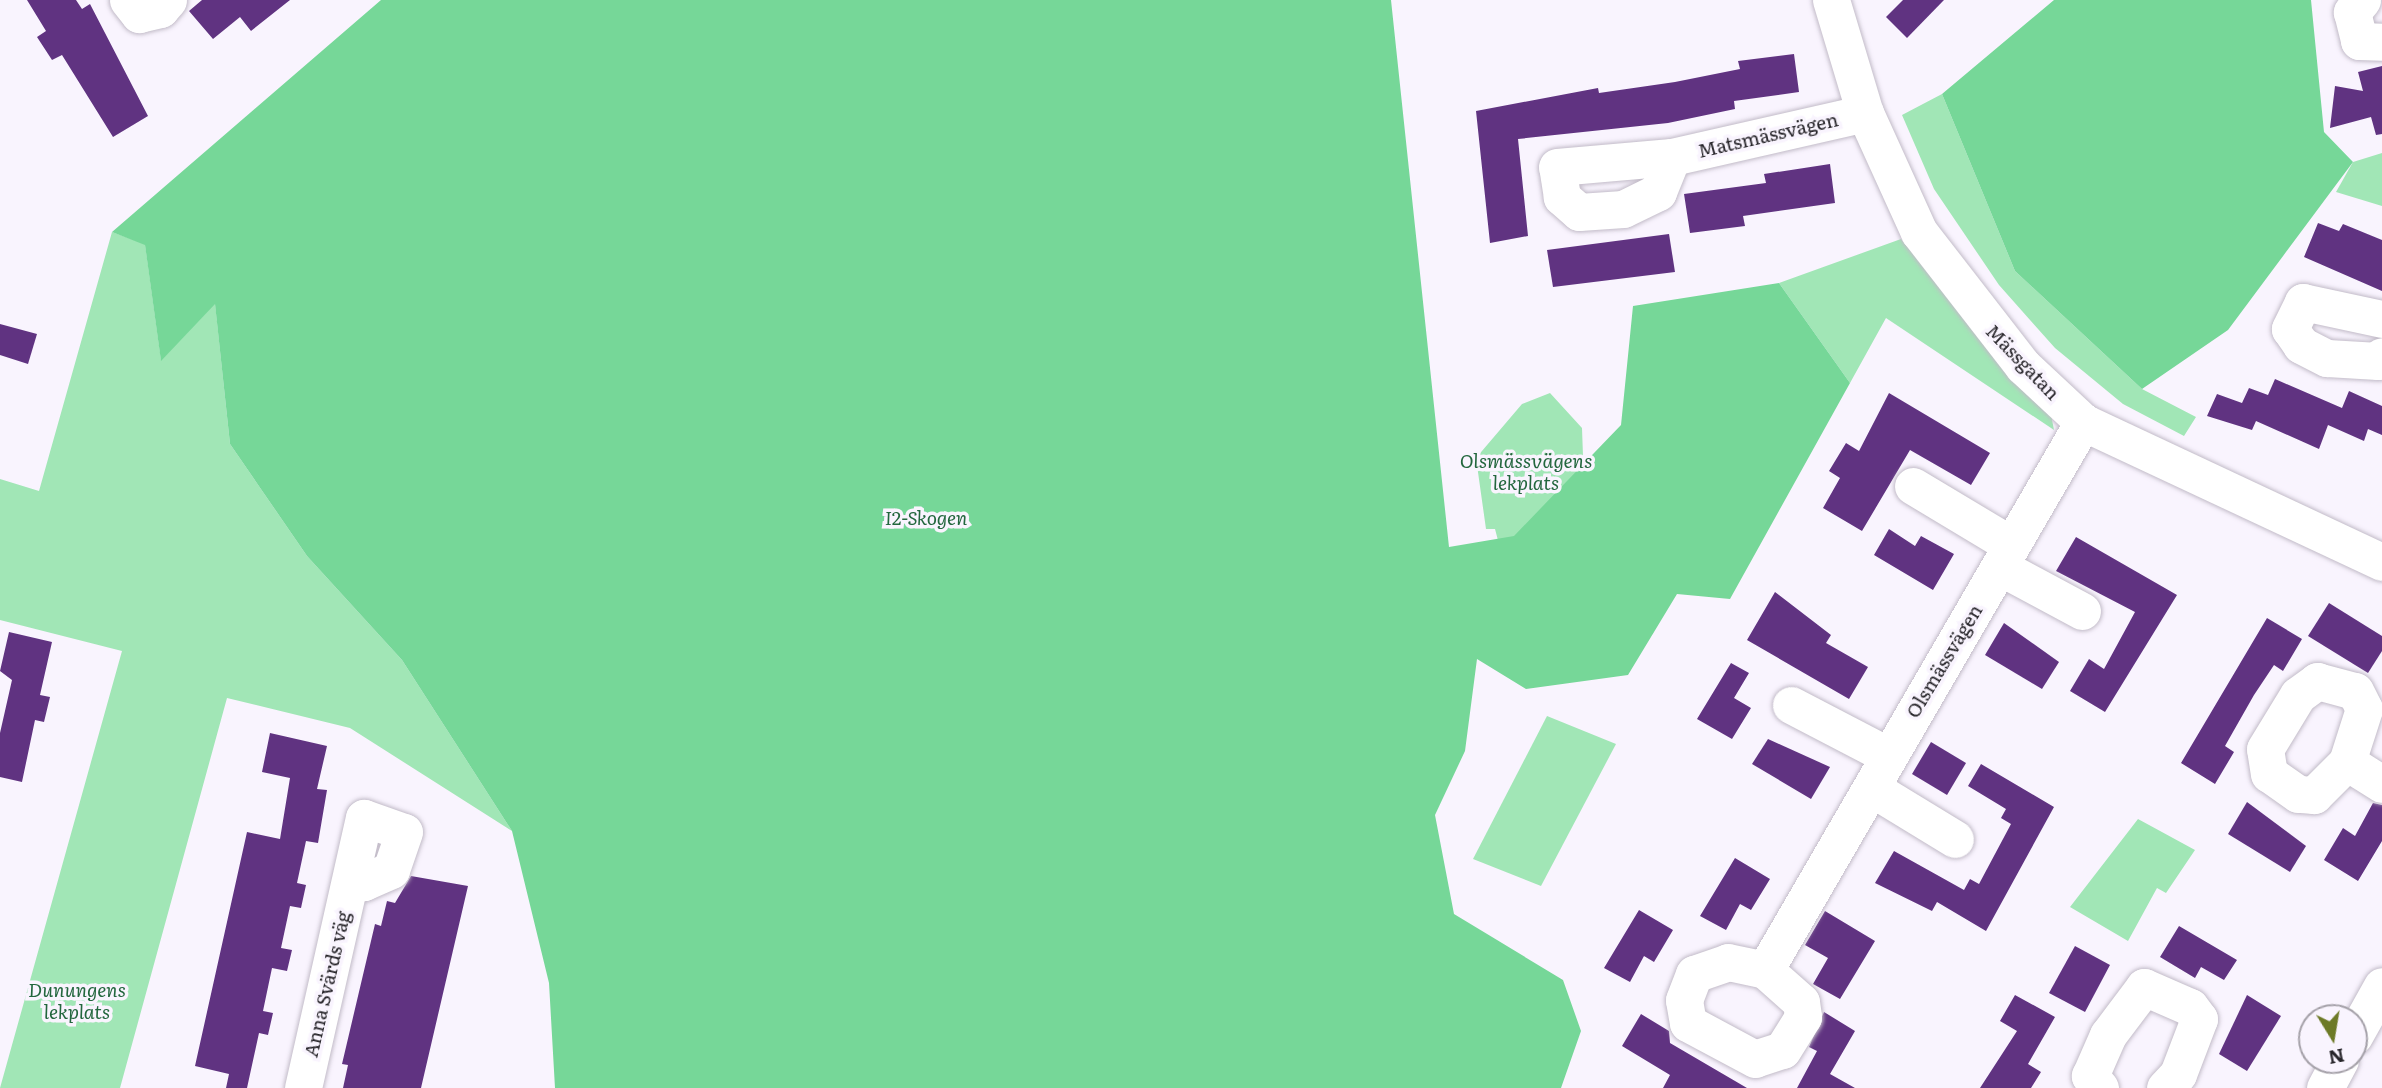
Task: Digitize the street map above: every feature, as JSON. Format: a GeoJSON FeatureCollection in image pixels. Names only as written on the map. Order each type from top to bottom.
{"type":"FeatureCollection","features":[{"type":"Feature","properties":{"kind":"street"},"geometry":{"type":"LineString","coordinates":[[128,0],[139,13],[160,9],[168,0]]}},
{"type":"Feature","properties":{"kind":"street","name":"Mässgatan"},"geometry":{"type":"LineString","coordinates":[[1831,0],[1865,113],[1938,263],[2023,366],[2084,422],[2382,562]]}},
{"type":"Feature","properties":{"kind":"street"},"geometry":{"type":"LineString","coordinates":[[2362,0],[2352,12],[2359,41],[2382,42]]}},
{"type":"Feature","properties":{"kind":"street","name":"Matsmässvägen"},"geometry":{"type":"LineString","coordinates":[[1672,158],[1865,113]]}},
{"type":"Feature","properties":{"kind":"street"},"geometry":{"type":"LineString","coordinates":[[2382,319],[2303,302],[2290,329],[2301,345],[2327,358],[2378,362],[2382,356]]}},
{"type":"Feature","properties":{"kind":"street","name":"Olsmässvägen"},"geometry":{"type":"LineString","coordinates":[[1765,970],[1873,789],[1887,755],[2084,422]]}},
{"type":"Feature","properties":{"kind":"street"},"geometry":{"type":"LineString","coordinates":[[1913,486],[2082,611]]}},
{"type":"Feature","properties":{"kind":"street"},"geometry":{"type":"LineString","coordinates":[[1791,705],[1887,755]]}},
{"type":"Feature","properties":{"kind":"street"},"geometry":{"type":"LineString","coordinates":[[2347,762],[2382,784]]}},
{"type":"Feature","properties":{"kind":"street"},"geometry":{"type":"LineString","coordinates":[[1873,789],[1955,839]]}},
{"type":"Feature","properties":{"kind":"street","name":"Anna Svärds väg"},"geometry":{"type":"LineString","coordinates":[[303,1088],[351,880]]}},
{"type":"Feature","properties":{"kind":"street"},"geometry":{"type":"LineString","coordinates":[[2100,1088],[2090,1076],[2099,1055],[2144,987],[2190,1007],[2199,1019],[2182,1083]]}},
{"type":"Feature","properties":{"kind":"street"},"geometry":{"type":"LineString","coordinates":[[2368,1014],[2379,996]]}},
{"type":"Feature","properties":{"kind":"green space","name":"I2-Skogen"},"geometry":{"type":"Polygon","coordinates":[[[381,0],[1391,0],[1449,547],[1514,536],[1621,425],[1633,306],[1779,283],[1850,383],[1730,599],[1677,594],[1628,675],[1526,689],[1477,659],[1465,751],[1435,815],[1454,914],[1563,980],[1581,1031],[1561,1088],[555,1088],[549,983],[512,831],[402,660],[307,556],[230,444],[215,304],[161,361],[145,245],[112,232],[381,0]]]}},
{"type":"Feature","properties":{"kind":"green space"},"geometry":{"type":"Polygon","coordinates":[[[2054,0],[2311,0],[2324,132],[2353,162],[2228,330],[2142,389],[2015,271],[1942,94],[2054,0]]]}},
{"type":"Feature","properties":{"kind":"green space"},"geometry":{"type":"Polygon","coordinates":[[[1942,94],[2015,271],[2142,389],[2196,417],[2184,436],[2123,404],[2055,348],[1999,285],[1934,189],[1902,115],[1942,94]]]}},
{"type":"Feature","properties":{"kind":"green space"},"geometry":{"type":"Polygon","coordinates":[[[2382,153],[2382,206],[2336,192],[2353,162],[2382,153]]]}},
{"type":"Feature","properties":{"kind":"green space","name":"Dunungens lekplats"},"geometry":{"type":"Polygon","coordinates":[[[112,232],[145,244],[161,360],[215,303],[230,444],[307,556],[402,660],[512,831],[350,728],[227,698],[120,1088],[0,1088],[122,651],[0,620],[0,479],[39,491],[112,232]]]}},
{"type":"Feature","properties":{"kind":"green space"},"geometry":{"type":"Polygon","coordinates":[[[1901,239],[1971,326],[2049,404],[2054,430],[1886,318],[1850,383],[1779,283],[1901,239]]]}},
{"type":"Feature","properties":{"kind":"green space","name":"Olsmässvägens lekplats"},"geometry":{"type":"Polygon","coordinates":[[[1550,393],[1582,428],[1583,456],[1557,517],[1500,548],[1495,529],[1486,529],[1476,458],[1522,404],[1550,393]]]}},
{"type":"Feature","properties":{"kind":"green space"},"geometry":{"type":"Polygon","coordinates":[[[1547,716],[1616,744],[1541,886],[1473,859],[1547,716]]]}},
{"type":"Feature","properties":{"kind":"green space"},"geometry":{"type":"Polygon","coordinates":[[[2138,819],[2195,850],[2166,893],[2157,888],[2128,941],[2070,907],[2138,819]]]}},
{"type":"Feature","properties":{"kind":"building"},"geometry":{"type":"Polygon","coordinates":[[[27,0],[76,0],[82,9],[90,4],[148,116],[113,137],[62,55],[52,60],[37,37],[46,31],[27,0]]]}},
{"type":"Feature","properties":{"kind":"building"},"geometry":{"type":"Polygon","coordinates":[[[202,0],[290,0],[251,31],[240,17],[213,39],[189,11],[202,0]]]}},
{"type":"Feature","properties":{"kind":"building"},"geometry":{"type":"Polygon","coordinates":[[[1903,0],[1944,0],[1907,38],[1886,17],[1903,0]]]}},
{"type":"Feature","properties":{"kind":"building"},"geometry":{"type":"Polygon","coordinates":[[[1794,54],[1799,92],[1734,101],[1735,109],[1668,123],[1518,139],[1528,236],[1490,243],[1476,111],[1598,88],[1599,93],[1675,82],[1740,69],[1738,61],[1794,54]]]}},
{"type":"Feature","properties":{"kind":"building"},"geometry":{"type":"Polygon","coordinates":[[[2382,66],[2382,134],[2376,135],[2371,117],[2330,128],[2335,86],[2363,91],[2358,72],[2382,66]]]}},
{"type":"Feature","properties":{"kind":"building"},"geometry":{"type":"Polygon","coordinates":[[[1830,164],[1835,203],[1743,216],[1745,226],[1690,233],[1684,194],[1766,183],[1764,174],[1830,164]]]}},
{"type":"Feature","properties":{"kind":"building"},"geometry":{"type":"Polygon","coordinates":[[[2318,223],[2339,231],[2343,224],[2382,240],[2382,291],[2304,257],[2318,223]]]}},
{"type":"Feature","properties":{"kind":"building"},"geometry":{"type":"Polygon","coordinates":[[[1669,234],[1675,272],[1553,287],[1547,250],[1669,234]]]}},
{"type":"Feature","properties":{"kind":"building"},"geometry":{"type":"Polygon","coordinates":[[[0,324],[37,334],[28,364],[0,355],[0,324]]]}},
{"type":"Feature","properties":{"kind":"building"},"geometry":{"type":"Polygon","coordinates":[[[2275,379],[2342,408],[2349,391],[2382,406],[2382,435],[2368,429],[2364,441],[2328,425],[2319,449],[2256,421],[2252,430],[2207,416],[2217,394],[2242,403],[2249,388],[2268,395],[2275,379]]]}},
{"type":"Feature","properties":{"kind":"building"},"geometry":{"type":"Polygon","coordinates":[[[1889,393],[1990,453],[1971,485],[1910,450],[1862,531],[1823,508],[1840,478],[1829,471],[1846,443],[1859,451],[1889,393]]]}},
{"type":"Feature","properties":{"kind":"building"},"geometry":{"type":"Polygon","coordinates":[[[1889,529],[1915,546],[1921,536],[1954,554],[1933,590],[1874,555],[1889,529]]]}},
{"type":"Feature","properties":{"kind":"building"},"geometry":{"type":"Polygon","coordinates":[[[2076,537],[2177,595],[2105,712],[2070,691],[2089,659],[2104,669],[2135,612],[2056,571],[2076,537]]]}},
{"type":"Feature","properties":{"kind":"building"},"geometry":{"type":"Polygon","coordinates":[[[1775,592],[1831,635],[1826,643],[1868,667],[1849,699],[1747,640],[1775,592]]]}},
{"type":"Feature","properties":{"kind":"building"},"geometry":{"type":"Polygon","coordinates":[[[2329,603],[2382,636],[2382,651],[2368,673],[2308,636],[2329,603]]]}},
{"type":"Feature","properties":{"kind":"building"},"geometry":{"type":"Polygon","coordinates":[[[2267,618],[2302,639],[2283,671],[2274,665],[2254,695],[2225,746],[2234,752],[2215,784],[2181,763],[2267,618]]]}},
{"type":"Feature","properties":{"kind":"building"},"geometry":{"type":"Polygon","coordinates":[[[2004,623],[2059,662],[2042,689],[1985,655],[2004,623]]]}},
{"type":"Feature","properties":{"kind":"building"},"geometry":{"type":"Polygon","coordinates":[[[9,632],[52,642],[40,695],[50,697],[44,722],[35,720],[22,782],[0,777],[0,733],[12,680],[0,671],[9,632]]]}},
{"type":"Feature","properties":{"kind":"building"},"geometry":{"type":"Polygon","coordinates":[[[1731,663],[1749,673],[1734,698],[1751,708],[1732,739],[1697,719],[1731,663]]]}},
{"type":"Feature","properties":{"kind":"building"},"geometry":{"type":"Polygon","coordinates":[[[270,733],[327,746],[317,789],[327,790],[318,843],[306,841],[297,883],[306,885],[301,908],[290,906],[281,948],[292,950],[287,971],[272,968],[263,1011],[273,1013],[268,1035],[259,1033],[247,1088],[226,1088],[229,1074],[195,1066],[247,832],[280,839],[290,778],[262,772],[270,733]]]}},
{"type":"Feature","properties":{"kind":"building"},"geometry":{"type":"Polygon","coordinates":[[[1768,739],[1830,767],[1811,799],[1752,764],[1768,739]]]}},
{"type":"Feature","properties":{"kind":"building"},"geometry":{"type":"Polygon","coordinates":[[[1931,742],[1966,763],[1947,795],[1912,774],[1931,742]]]}},
{"type":"Feature","properties":{"kind":"building"},"geometry":{"type":"Polygon","coordinates":[[[1981,764],[2054,807],[1986,931],[1937,902],[1932,911],[1875,883],[1894,851],[1964,890],[1970,879],[1979,884],[2011,824],[2001,818],[2006,809],[1968,786],[1981,764]]]}},
{"type":"Feature","properties":{"kind":"building"},"geometry":{"type":"Polygon","coordinates":[[[2247,802],[2306,846],[2290,872],[2228,834],[2247,802]]]}},
{"type":"Feature","properties":{"kind":"building"},"geometry":{"type":"Polygon","coordinates":[[[2373,803],[2382,805],[2382,841],[2358,881],[2324,860],[2343,828],[2355,836],[2373,803]]]}},
{"type":"Feature","properties":{"kind":"building"},"geometry":{"type":"Polygon","coordinates":[[[1735,858],[1770,879],[1751,910],[1740,904],[1726,930],[1700,916],[1735,858]]]}},
{"type":"Feature","properties":{"kind":"building"},"geometry":{"type":"Polygon","coordinates":[[[411,876],[468,886],[421,1088],[343,1088],[348,1065],[342,1064],[375,924],[381,926],[387,901],[395,903],[411,876]]]}},
{"type":"Feature","properties":{"kind":"building"},"geometry":{"type":"Polygon","coordinates":[[[1639,910],[1673,930],[1654,962],[1644,956],[1630,982],[1604,968],[1639,910]]]}},
{"type":"Feature","properties":{"kind":"building"},"geometry":{"type":"Polygon","coordinates":[[[1825,911],[1875,941],[1840,999],[1813,984],[1828,958],[1805,945],[1825,911]]]}},
{"type":"Feature","properties":{"kind":"building"},"geometry":{"type":"Polygon","coordinates":[[[2179,926],[2237,960],[2224,980],[2201,967],[2195,978],[2160,957],[2179,926]]]}},
{"type":"Feature","properties":{"kind":"building"},"geometry":{"type":"Polygon","coordinates":[[[2075,946],[2110,965],[2085,1012],[2049,993],[2075,946]]]}},
{"type":"Feature","properties":{"kind":"building"},"geometry":{"type":"Polygon","coordinates":[[[2015,995],[2055,1017],[2028,1064],[2041,1072],[2031,1088],[1980,1088],[2017,1031],[2000,1021],[2015,995]]]}},
{"type":"Feature","properties":{"kind":"building"},"geometry":{"type":"Polygon","coordinates":[[[2247,995],[2281,1016],[2247,1071],[2219,1054],[2247,995]]]}},
{"type":"Feature","properties":{"kind":"building"},"geometry":{"type":"Polygon","coordinates":[[[1824,1012],[1855,1031],[1830,1074],[1855,1088],[1797,1088],[1817,1051],[1809,1047],[1824,1012]]]}},
{"type":"Feature","properties":{"kind":"building"},"geometry":{"type":"Polygon","coordinates":[[[1641,1014],[1669,1031],[1670,1043],[1747,1088],[1663,1088],[1670,1075],[1622,1046],[1641,1014]]]}}]}
